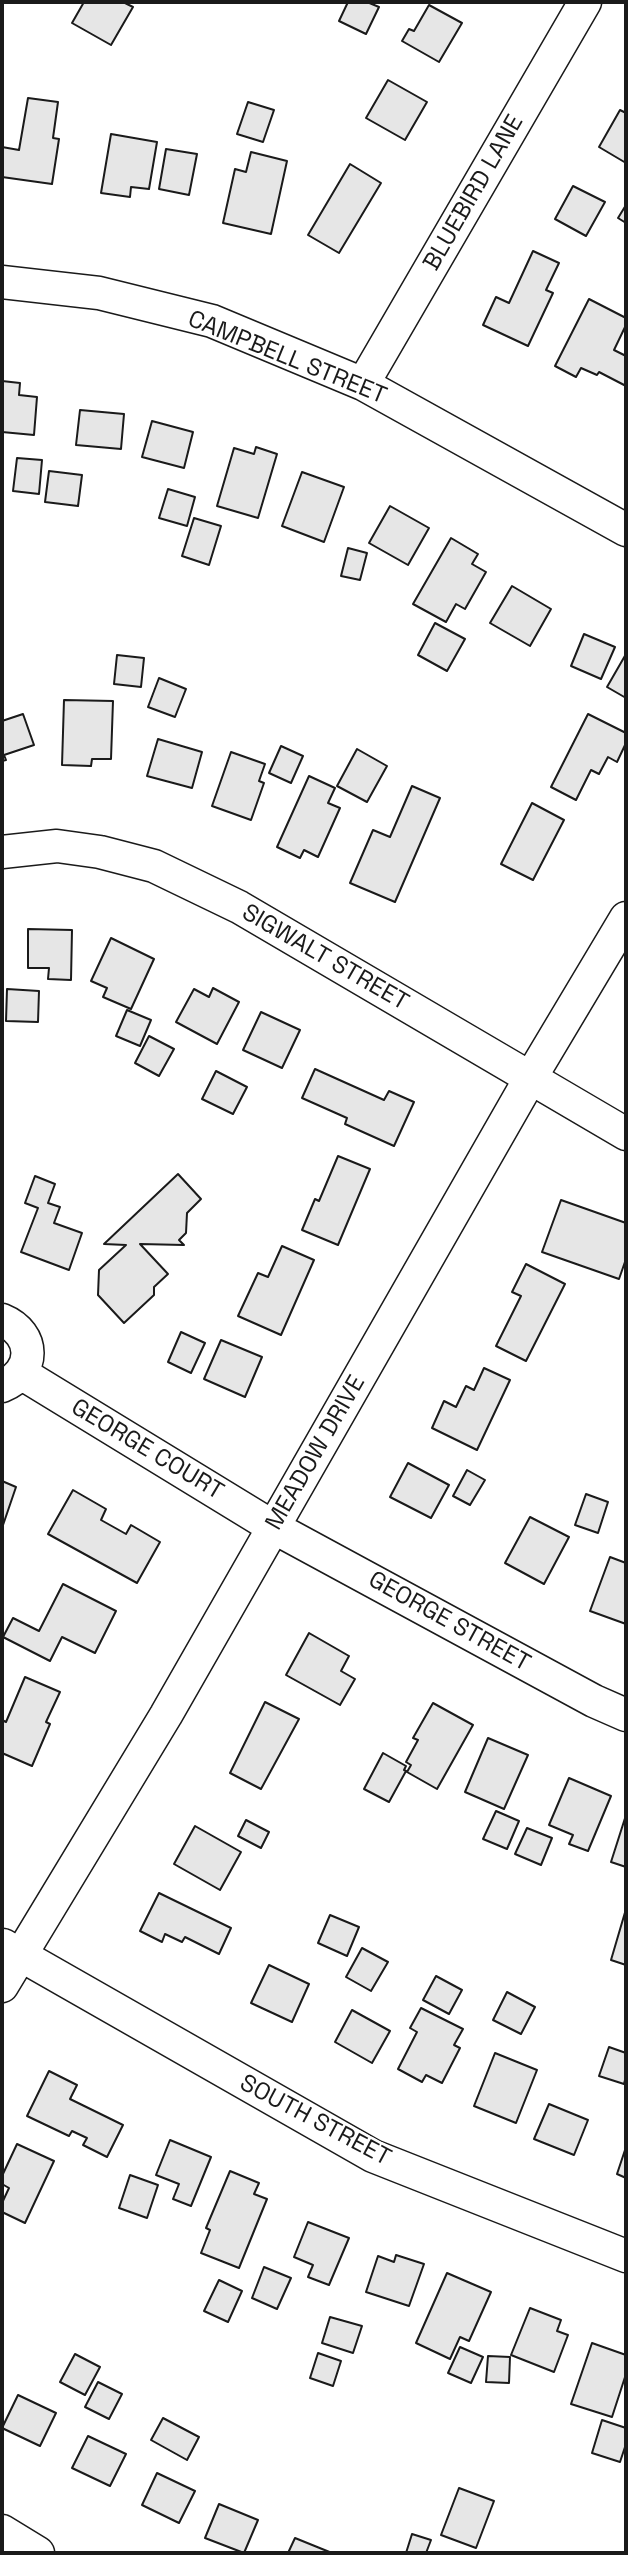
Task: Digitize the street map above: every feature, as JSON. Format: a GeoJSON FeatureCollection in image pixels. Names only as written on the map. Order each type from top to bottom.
{"type":"FeatureCollection","features":[{"type":"Feature","properties":{"kind":"street","name":"BLUEBIRD LANE"},"geometry":{"type":"LineString","coordinates":[[363,384],[584,2]]}},
{"type":"Feature","properties":{"kind":"street","name":"CAMPBELL STREET"},"geometry":{"type":"LineString","coordinates":[[2,282],[99,293],[212,321],[363,384],[626,530]]}},
{"type":"Feature","properties":{"kind":"street","name":"SIGWALT STREET"},"geometry":{"type":"LineString","coordinates":[[2,852],[57,846],[100,852],[154,866],[239,907],[626,1134]]}},
{"type":"Feature","properties":{"kind":"street","name":"MEADOW DRIVE"},"geometry":{"type":"LineString","coordinates":[[2,1986],[11,1950],[159,1726],[531,1077],[626,918]]}},
{"type":"Feature","properties":{"kind":"street","name":"GEORGE COURT"},"geometry":{"type":"LineString","coordinates":[[2,1320],[19,1331],[28,1351],[26,1362],[11,1379],[273,1527]]}},
{"type":"Feature","properties":{"kind":"street","name":"GEORGE STREET"},"geometry":{"type":"LineString","coordinates":[[273,1527],[594,1701],[626,1715]]}},
{"type":"Feature","properties":{"kind":"street","name":"SOUTH STREET"},"geometry":{"type":"LineString","coordinates":[[11,1950],[373,2156],[626,2256]]}},
{"type":"Feature","properties":{"kind":"street"},"geometry":{"type":"LineString","coordinates":[[2,2531],[38,2553]]}},
{"type":"Feature","properties":{"kind":"building"},"geometry":{"type":"Polygon","coordinates":[[[84,2],[123,2],[133,7],[111,45],[72,23],[84,2]]]}},
{"type":"Feature","properties":{"kind":"building"},"geometry":{"type":"Polygon","coordinates":[[[348,2],[367,2],[379,7],[366,34],[339,21],[348,2]]]}},
{"type":"Feature","properties":{"kind":"building"},"geometry":{"type":"Polygon","coordinates":[[[429,5],[462,23],[439,62],[402,41],[409,29],[414,31],[429,5]]]}},
{"type":"Feature","properties":{"kind":"building"},"geometry":{"type":"Polygon","coordinates":[[[388,80],[427,102],[405,140],[366,118],[388,80]]]}},
{"type":"Feature","properties":{"kind":"building"},"geometry":{"type":"Polygon","coordinates":[[[28,98],[58,102],[53,138],[59,139],[52,184],[2,177],[2,147],[19,150],[28,98]]]}},
{"type":"Feature","properties":{"kind":"building"},"geometry":{"type":"Polygon","coordinates":[[[248,102],[274,110],[263,142],[237,134],[248,102]]]}},
{"type":"Feature","properties":{"kind":"building"},"geometry":{"type":"Polygon","coordinates":[[[620,110],[626,113],[626,163],[599,147],[620,110]]]}},
{"type":"Feature","properties":{"kind":"building"},"geometry":{"type":"Polygon","coordinates":[[[111,134],[157,142],[149,189],[131,187],[130,197],[101,193],[111,134]]]}},
{"type":"Feature","properties":{"kind":"building"},"geometry":{"type":"Polygon","coordinates":[[[166,149],[197,154],[189,195],[159,189],[166,149]]]}},
{"type":"Feature","properties":{"kind":"building"},"geometry":{"type":"Polygon","coordinates":[[[251,152],[287,161],[271,234],[223,223],[235,169],[246,172],[251,152]]]}},
{"type":"Feature","properties":{"kind":"building"},"geometry":{"type":"Polygon","coordinates":[[[350,164],[381,183],[339,253],[308,235],[350,164]]]}},
{"type":"Feature","properties":{"kind":"building"},"geometry":{"type":"Polygon","coordinates":[[[573,186],[605,202],[586,236],[555,219],[573,186]]]}},
{"type":"Feature","properties":{"kind":"building"},"geometry":{"type":"Polygon","coordinates":[[[626,205],[626,223],[618,218],[626,205]]]}},
{"type":"Feature","properties":{"kind":"building"},"geometry":{"type":"Polygon","coordinates":[[[533,251],[559,263],[546,290],[553,293],[528,346],[483,325],[496,297],[509,303],[533,251]]]}},
{"type":"Feature","properties":{"kind":"building"},"geometry":{"type":"Polygon","coordinates":[[[589,299],[626,318],[626,325],[614,350],[626,356],[626,386],[599,372],[597,375],[581,368],[576,377],[555,366],[589,299]]]}},
{"type":"Feature","properties":{"kind":"building"},"geometry":{"type":"Polygon","coordinates":[[[2,381],[20,383],[19,395],[37,397],[34,435],[2,432],[2,381]]]}},
{"type":"Feature","properties":{"kind":"building"},"geometry":{"type":"Polygon","coordinates":[[[80,410],[124,414],[121,449],[76,445],[80,410]]]}},
{"type":"Feature","properties":{"kind":"building"},"geometry":{"type":"Polygon","coordinates":[[[152,421],[193,432],[184,468],[142,457],[152,421]]]}},
{"type":"Feature","properties":{"kind":"building"},"geometry":{"type":"Polygon","coordinates":[[[256,447],[277,454],[258,518],[217,506],[234,448],[254,454],[256,447]]]}},
{"type":"Feature","properties":{"kind":"building"},"geometry":{"type":"Polygon","coordinates":[[[17,458],[42,460],[39,494],[13,491],[17,458]]]}},
{"type":"Feature","properties":{"kind":"building"},"geometry":{"type":"Polygon","coordinates":[[[49,471],[82,475],[78,506],[45,502],[49,471]]]}},
{"type":"Feature","properties":{"kind":"building"},"geometry":{"type":"Polygon","coordinates":[[[302,472],[344,487],[324,542],[282,526],[302,472]]]}},
{"type":"Feature","properties":{"kind":"building"},"geometry":{"type":"Polygon","coordinates":[[[168,489],[195,497],[187,526],[159,518],[168,489]]]}},
{"type":"Feature","properties":{"kind":"building"},"geometry":{"type":"Polygon","coordinates":[[[390,506],[429,528],[408,565],[369,543],[390,506]]]}},
{"type":"Feature","properties":{"kind":"building"},"geometry":{"type":"Polygon","coordinates":[[[194,518],[221,526],[209,565],[182,556],[194,518]]]}},
{"type":"Feature","properties":{"kind":"building"},"geometry":{"type":"Polygon","coordinates":[[[451,538],[478,554],[472,564],[486,572],[465,609],[456,604],[446,622],[413,604],[451,538]]]}},
{"type":"Feature","properties":{"kind":"building"},"geometry":{"type":"Polygon","coordinates":[[[348,548],[367,553],[360,580],[341,576],[348,548]]]}},
{"type":"Feature","properties":{"kind":"building"},"geometry":{"type":"Polygon","coordinates":[[[512,586],[551,609],[530,646],[490,623],[512,586]]]}},
{"type":"Feature","properties":{"kind":"building"},"geometry":{"type":"Polygon","coordinates":[[[435,623],[465,639],[447,671],[418,655],[435,623]]]}},
{"type":"Feature","properties":{"kind":"building"},"geometry":{"type":"Polygon","coordinates":[[[584,634],[615,647],[601,679],[571,666],[584,634]]]}},
{"type":"Feature","properties":{"kind":"building"},"geometry":{"type":"Polygon","coordinates":[[[626,654],[626,698],[607,687],[626,654]]]}},
{"type":"Feature","properties":{"kind":"building"},"geometry":{"type":"Polygon","coordinates":[[[117,655],[144,658],[141,687],[114,684],[117,655]]]}},
{"type":"Feature","properties":{"kind":"building"},"geometry":{"type":"Polygon","coordinates":[[[159,678],[186,689],[175,717],[148,707],[159,678]]]}},
{"type":"Feature","properties":{"kind":"building"},"geometry":{"type":"Polygon","coordinates":[[[64,700],[113,701],[111,759],[92,759],[91,766],[62,765],[64,700]]]}},
{"type":"Feature","properties":{"kind":"building"},"geometry":{"type":"Polygon","coordinates":[[[23,714],[34,745],[4,755],[6,760],[2,761],[2,721],[23,714]]]}},
{"type":"Feature","properties":{"kind":"building"},"geometry":{"type":"Polygon","coordinates":[[[588,714],[626,733],[626,743],[617,762],[608,757],[599,774],[591,770],[576,800],[551,787],[588,714]]]}},
{"type":"Feature","properties":{"kind":"building"},"geometry":{"type":"Polygon","coordinates":[[[158,739],[202,752],[192,788],[147,776],[158,739]]]}},
{"type":"Feature","properties":{"kind":"building"},"geometry":{"type":"Polygon","coordinates":[[[281,746],[303,756],[291,783],[269,773],[281,746]]]}},
{"type":"Feature","properties":{"kind":"building"},"geometry":{"type":"Polygon","coordinates":[[[357,749],[387,766],[367,802],[337,786],[357,749]]]}},
{"type":"Feature","properties":{"kind":"building"},"geometry":{"type":"Polygon","coordinates":[[[231,752],[265,764],[259,781],[264,783],[251,820],[212,806],[231,752]]]}},
{"type":"Feature","properties":{"kind":"building"},"geometry":{"type":"Polygon","coordinates":[[[309,776],[335,788],[328,803],[340,808],[318,857],[304,850],[300,858],[277,847],[309,776]]]}},
{"type":"Feature","properties":{"kind":"building"},"geometry":{"type":"Polygon","coordinates":[[[412,786],[440,798],[395,902],[350,883],[373,830],[390,837],[412,786]]]}},
{"type":"Feature","properties":{"kind":"building"},"geometry":{"type":"Polygon","coordinates":[[[532,803],[564,820],[533,880],[501,864],[532,803]]]}},
{"type":"Feature","properties":{"kind":"building"},"geometry":{"type":"Polygon","coordinates":[[[28,929],[72,930],[71,980],[48,979],[49,968],[28,968],[28,929]]]}},
{"type":"Feature","properties":{"kind":"building"},"geometry":{"type":"Polygon","coordinates":[[[111,938],[154,959],[131,1009],[103,997],[107,988],[91,981],[111,938]]]}},
{"type":"Feature","properties":{"kind":"building"},"geometry":{"type":"Polygon","coordinates":[[[213,988],[239,1002],[217,1044],[176,1022],[194,989],[209,997],[213,988]]]}},
{"type":"Feature","properties":{"kind":"building"},"geometry":{"type":"Polygon","coordinates":[[[7,989],[39,991],[38,1022],[6,1021],[7,989]]]}},
{"type":"Feature","properties":{"kind":"building"},"geometry":{"type":"Polygon","coordinates":[[[127,1010],[151,1020],[140,1046],[116,1036],[127,1010]]]}},
{"type":"Feature","properties":{"kind":"building"},"geometry":{"type":"Polygon","coordinates":[[[261,1012],[300,1030],[282,1068],[243,1050],[261,1012]]]}},
{"type":"Feature","properties":{"kind":"building"},"geometry":{"type":"Polygon","coordinates":[[[149,1036],[174,1049],[159,1076],[135,1063],[149,1036]]]}},
{"type":"Feature","properties":{"kind":"building"},"geometry":{"type":"Polygon","coordinates":[[[315,1069],[384,1100],[389,1091],[414,1102],[394,1146],[345,1124],[347,1118],[302,1098],[315,1069]]]}},
{"type":"Feature","properties":{"kind":"building"},"geometry":{"type":"Polygon","coordinates":[[[216,1071],[247,1087],[233,1114],[202,1099],[216,1071]]]}},
{"type":"Feature","properties":{"kind":"building"},"geometry":{"type":"Polygon","coordinates":[[[338,1156],[370,1169],[338,1245],[302,1230],[315,1199],[319,1201],[338,1156]]]}},
{"type":"Feature","properties":{"kind":"building"},"geometry":{"type":"Polygon","coordinates":[[[178,1174],[201,1199],[187,1213],[186,1233],[179,1240],[184,1245],[140,1244],[168,1274],[154,1287],[154,1295],[124,1323],[98,1295],[99,1270],[126,1245],[104,1244],[178,1174]]]}},
{"type":"Feature","properties":{"kind":"building"},"geometry":{"type":"Polygon","coordinates":[[[35,1176],[55,1184],[48,1203],[60,1207],[54,1223],[82,1233],[69,1270],[21,1252],[38,1208],[25,1203],[35,1176]]]}},
{"type":"Feature","properties":{"kind":"building"},"geometry":{"type":"Polygon","coordinates":[[[561,1200],[626,1223],[626,1259],[619,1279],[542,1252],[561,1200]]]}},
{"type":"Feature","properties":{"kind":"building"},"geometry":{"type":"Polygon","coordinates":[[[282,1246],[314,1260],[281,1335],[238,1316],[258,1273],[268,1277],[282,1246]]]}},
{"type":"Feature","properties":{"kind":"building"},"geometry":{"type":"Polygon","coordinates":[[[526,1264],[565,1284],[526,1361],[496,1346],[521,1296],[512,1292],[526,1264]]]}},
{"type":"Feature","properties":{"kind":"building"},"geometry":{"type":"Polygon","coordinates":[[[181,1332],[205,1343],[191,1373],[168,1362],[181,1332]]]}},
{"type":"Feature","properties":{"kind":"building"},"geometry":{"type":"Polygon","coordinates":[[[221,1340],[262,1357],[245,1397],[204,1379],[221,1340]]]}},
{"type":"Feature","properties":{"kind":"building"},"geometry":{"type":"Polygon","coordinates":[[[484,1368],[510,1380],[477,1450],[432,1428],[444,1401],[456,1407],[466,1386],[474,1390],[484,1368]]]}},
{"type":"Feature","properties":{"kind":"building"},"geometry":{"type":"Polygon","coordinates":[[[408,1463],[449,1485],[431,1518],[390,1497],[408,1463]]]}},
{"type":"Feature","properties":{"kind":"building"},"geometry":{"type":"Polygon","coordinates":[[[467,1470],[485,1480],[470,1505],[453,1496],[467,1470]]]}},
{"type":"Feature","properties":{"kind":"building"},"geometry":{"type":"Polygon","coordinates":[[[2,1481],[16,1487],[2,1528],[2,1481]]]}},
{"type":"Feature","properties":{"kind":"building"},"geometry":{"type":"Polygon","coordinates":[[[73,1490],[106,1509],[101,1520],[126,1534],[131,1525],[160,1542],[137,1583],[48,1534],[73,1490]]]}},
{"type":"Feature","properties":{"kind":"building"},"geometry":{"type":"Polygon","coordinates":[[[586,1494],[608,1502],[598,1533],[575,1525],[586,1494]]]}},
{"type":"Feature","properties":{"kind":"building"},"geometry":{"type":"Polygon","coordinates":[[[530,1517],[569,1537],[544,1584],[505,1563],[530,1517]]]}},
{"type":"Feature","properties":{"kind":"building"},"geometry":{"type":"Polygon","coordinates":[[[610,1557],[626,1563],[626,1624],[590,1611],[610,1557]]]}},
{"type":"Feature","properties":{"kind":"building"},"geometry":{"type":"Polygon","coordinates":[[[63,1584],[116,1611],[95,1653],[62,1637],[50,1661],[3,1637],[13,1618],[39,1631],[63,1584]]]}},
{"type":"Feature","properties":{"kind":"building"},"geometry":{"type":"Polygon","coordinates":[[[309,1633],[349,1656],[341,1671],[355,1679],[340,1705],[286,1675],[309,1633]]]}},
{"type":"Feature","properties":{"kind":"building"},"geometry":{"type":"Polygon","coordinates":[[[25,1677],[60,1692],[46,1722],[50,1724],[32,1766],[2,1753],[2,1720],[6,1722],[25,1677]]]}},
{"type":"Feature","properties":{"kind":"building"},"geometry":{"type":"Polygon","coordinates":[[[265,1702],[299,1719],[261,1789],[230,1773],[265,1702]]]}},
{"type":"Feature","properties":{"kind":"building"},"geometry":{"type":"Polygon","coordinates":[[[433,1703],[473,1725],[437,1789],[407,1772],[411,1765],[406,1762],[418,1740],[413,1738],[433,1703]]]}},
{"type":"Feature","properties":{"kind":"building"},"geometry":{"type":"Polygon","coordinates":[[[488,1738],[528,1755],[504,1809],[465,1792],[488,1738]]]}},
{"type":"Feature","properties":{"kind":"building"},"geometry":{"type":"Polygon","coordinates":[[[383,1753],[406,1766],[406,1771],[389,1802],[364,1789],[383,1753]]]}},
{"type":"Feature","properties":{"kind":"building"},"geometry":{"type":"Polygon","coordinates":[[[569,1778],[611,1796],[588,1851],[569,1844],[573,1835],[549,1825],[569,1778]]]}},
{"type":"Feature","properties":{"kind":"building"},"geometry":{"type":"Polygon","coordinates":[[[496,1811],[519,1821],[507,1849],[483,1839],[496,1811]]]}},
{"type":"Feature","properties":{"kind":"building"},"geometry":{"type":"Polygon","coordinates":[[[626,1815],[626,1867],[611,1862],[626,1815]]]}},
{"type":"Feature","properties":{"kind":"building"},"geometry":{"type":"Polygon","coordinates":[[[246,1820],[269,1832],[261,1848],[238,1836],[246,1820]]]}},
{"type":"Feature","properties":{"kind":"building"},"geometry":{"type":"Polygon","coordinates":[[[195,1826],[241,1852],[220,1890],[174,1864],[195,1826]]]}},
{"type":"Feature","properties":{"kind":"building"},"geometry":{"type":"Polygon","coordinates":[[[527,1828],[552,1838],[541,1865],[515,1854],[527,1828]]]}},
{"type":"Feature","properties":{"kind":"building"},"geometry":{"type":"Polygon","coordinates":[[[159,1893],[231,1928],[219,1954],[185,1937],[182,1942],[165,1934],[162,1942],[140,1931],[159,1893]]]}},
{"type":"Feature","properties":{"kind":"building"},"geometry":{"type":"Polygon","coordinates":[[[626,1909],[626,1965],[611,1960],[626,1909]]]}},
{"type":"Feature","properties":{"kind":"building"},"geometry":{"type":"Polygon","coordinates":[[[330,1915],[359,1927],[347,1956],[318,1943],[330,1915]]]}},
{"type":"Feature","properties":{"kind":"building"},"geometry":{"type":"Polygon","coordinates":[[[362,1948],[388,1962],[371,1991],[346,1977],[362,1948]]]}},
{"type":"Feature","properties":{"kind":"building"},"geometry":{"type":"Polygon","coordinates":[[[269,1965],[309,1984],[292,2022],[251,2003],[269,1965]]]}},
{"type":"Feature","properties":{"kind":"building"},"geometry":{"type":"Polygon","coordinates":[[[436,1976],[462,1990],[449,2014],[423,2000],[436,1976]]]}},
{"type":"Feature","properties":{"kind":"building"},"geometry":{"type":"Polygon","coordinates":[[[507,1992],[535,2007],[521,2034],[493,2020],[507,1992]]]}},
{"type":"Feature","properties":{"kind":"building"},"geometry":{"type":"Polygon","coordinates":[[[421,2008],[463,2029],[454,2045],[460,2048],[442,2083],[426,2075],[422,2082],[398,2069],[417,2032],[410,2028],[421,2008]]]}},
{"type":"Feature","properties":{"kind":"building"},"geometry":{"type":"Polygon","coordinates":[[[352,2010],[390,2031],[372,2063],[335,2042],[352,2010]]]}},
{"type":"Feature","properties":{"kind":"building"},"geometry":{"type":"Polygon","coordinates":[[[609,2047],[626,2053],[624,2084],[599,2076],[609,2047]]]}},
{"type":"Feature","properties":{"kind":"building"},"geometry":{"type":"Polygon","coordinates":[[[495,2053],[537,2070],[516,2123],[474,2106],[495,2053]]]}},
{"type":"Feature","properties":{"kind":"building"},"geometry":{"type":"Polygon","coordinates":[[[49,2071],[77,2085],[70,2099],[123,2125],[107,2157],[83,2145],[87,2138],[72,2131],[69,2136],[27,2116],[49,2071]]]}},
{"type":"Feature","properties":{"kind":"building"},"geometry":{"type":"Polygon","coordinates":[[[549,2104],[588,2120],[574,2155],[534,2139],[549,2104]]]}},
{"type":"Feature","properties":{"kind":"building"},"geometry":{"type":"Polygon","coordinates":[[[170,2140],[211,2157],[191,2206],[173,2199],[179,2184],[156,2175],[170,2140]]]}},
{"type":"Feature","properties":{"kind":"building"},"geometry":{"type":"Polygon","coordinates":[[[17,2144],[54,2161],[25,2223],[2,2212],[2,2203],[9,2188],[2,2184],[2,2176],[17,2144]]]}},
{"type":"Feature","properties":{"kind":"building"},"geometry":{"type":"Polygon","coordinates":[[[626,2147],[626,2178],[617,2174],[626,2147]]]}},
{"type":"Feature","properties":{"kind":"building"},"geometry":{"type":"Polygon","coordinates":[[[230,2171],[259,2183],[254,2194],[267,2199],[239,2268],[201,2253],[210,2230],[206,2228],[230,2171]]]}},
{"type":"Feature","properties":{"kind":"building"},"geometry":{"type":"Polygon","coordinates":[[[130,2175],[158,2185],[147,2218],[119,2208],[130,2175]]]}},
{"type":"Feature","properties":{"kind":"building"},"geometry":{"type":"Polygon","coordinates":[[[308,2222],[349,2238],[329,2285],[308,2277],[313,2265],[294,2257],[308,2222]]]}},
{"type":"Feature","properties":{"kind":"building"},"geometry":{"type":"Polygon","coordinates":[[[396,2255],[424,2264],[409,2306],[366,2292],[378,2256],[394,2262],[396,2255]]]}},
{"type":"Feature","properties":{"kind":"building"},"geometry":{"type":"Polygon","coordinates":[[[264,2267],[291,2278],[277,2309],[252,2298],[264,2267]]]}},
{"type":"Feature","properties":{"kind":"building"},"geometry":{"type":"Polygon","coordinates":[[[447,2273],[491,2292],[469,2341],[460,2337],[450,2359],[416,2343],[447,2273]]]}},
{"type":"Feature","properties":{"kind":"building"},"geometry":{"type":"Polygon","coordinates":[[[219,2280],[242,2291],[228,2322],[204,2311],[219,2280]]]}},
{"type":"Feature","properties":{"kind":"building"},"geometry":{"type":"Polygon","coordinates":[[[530,2308],[561,2320],[557,2331],[568,2335],[554,2372],[511,2355],[530,2308]]]}},
{"type":"Feature","properties":{"kind":"building"},"geometry":{"type":"Polygon","coordinates":[[[330,2317],[362,2326],[353,2353],[322,2343],[330,2317]]]}},
{"type":"Feature","properties":{"kind":"building"},"geometry":{"type":"Polygon","coordinates":[[[592,2343],[626,2355],[626,2374],[612,2417],[571,2404],[592,2343]]]}},
{"type":"Feature","properties":{"kind":"building"},"geometry":{"type":"Polygon","coordinates":[[[460,2347],[483,2357],[471,2383],[448,2373],[460,2347]]]}},
{"type":"Feature","properties":{"kind":"building"},"geometry":{"type":"Polygon","coordinates":[[[318,2353],[341,2361],[333,2386],[310,2378],[318,2353]]]}},
{"type":"Feature","properties":{"kind":"building"},"geometry":{"type":"Polygon","coordinates":[[[75,2354],[100,2367],[85,2395],[60,2382],[75,2354]]]}},
{"type":"Feature","properties":{"kind":"building"},"geometry":{"type":"Polygon","coordinates":[[[488,2356],[510,2357],[509,2383],[486,2382],[488,2356]]]}},
{"type":"Feature","properties":{"kind":"building"},"geometry":{"type":"Polygon","coordinates":[[[98,2382],[122,2394],[109,2419],[85,2407],[98,2382]]]}},
{"type":"Feature","properties":{"kind":"building"},"geometry":{"type":"Polygon","coordinates":[[[18,2395],[56,2413],[40,2446],[2,2428],[18,2395]]]}},
{"type":"Feature","properties":{"kind":"building"},"geometry":{"type":"Polygon","coordinates":[[[163,2418],[199,2437],[187,2460],[151,2440],[163,2418]]]}},
{"type":"Feature","properties":{"kind":"building"},"geometry":{"type":"Polygon","coordinates":[[[602,2420],[626,2428],[626,2444],[620,2462],[592,2453],[602,2420]]]}},
{"type":"Feature","properties":{"kind":"building"},"geometry":{"type":"Polygon","coordinates":[[[88,2436],[126,2454],[110,2486],[72,2468],[88,2436]]]}},
{"type":"Feature","properties":{"kind":"building"},"geometry":{"type":"Polygon","coordinates":[[[157,2473],[195,2491],[179,2523],[142,2505],[157,2473]]]}},
{"type":"Feature","properties":{"kind":"building"},"geometry":{"type":"Polygon","coordinates":[[[459,2488],[494,2501],[476,2548],[441,2535],[459,2488]]]}},
{"type":"Feature","properties":{"kind":"building"},"geometry":{"type":"Polygon","coordinates":[[[219,2504],[258,2520],[244,2553],[205,2538],[219,2504]]]}},
{"type":"Feature","properties":{"kind":"building"},"geometry":{"type":"Polygon","coordinates":[[[412,2534],[431,2540],[426,2553],[406,2553],[412,2534]]]}},
{"type":"Feature","properties":{"kind":"building"},"geometry":{"type":"Polygon","coordinates":[[[295,2538],[332,2553],[288,2553],[295,2538]]]}}]}
